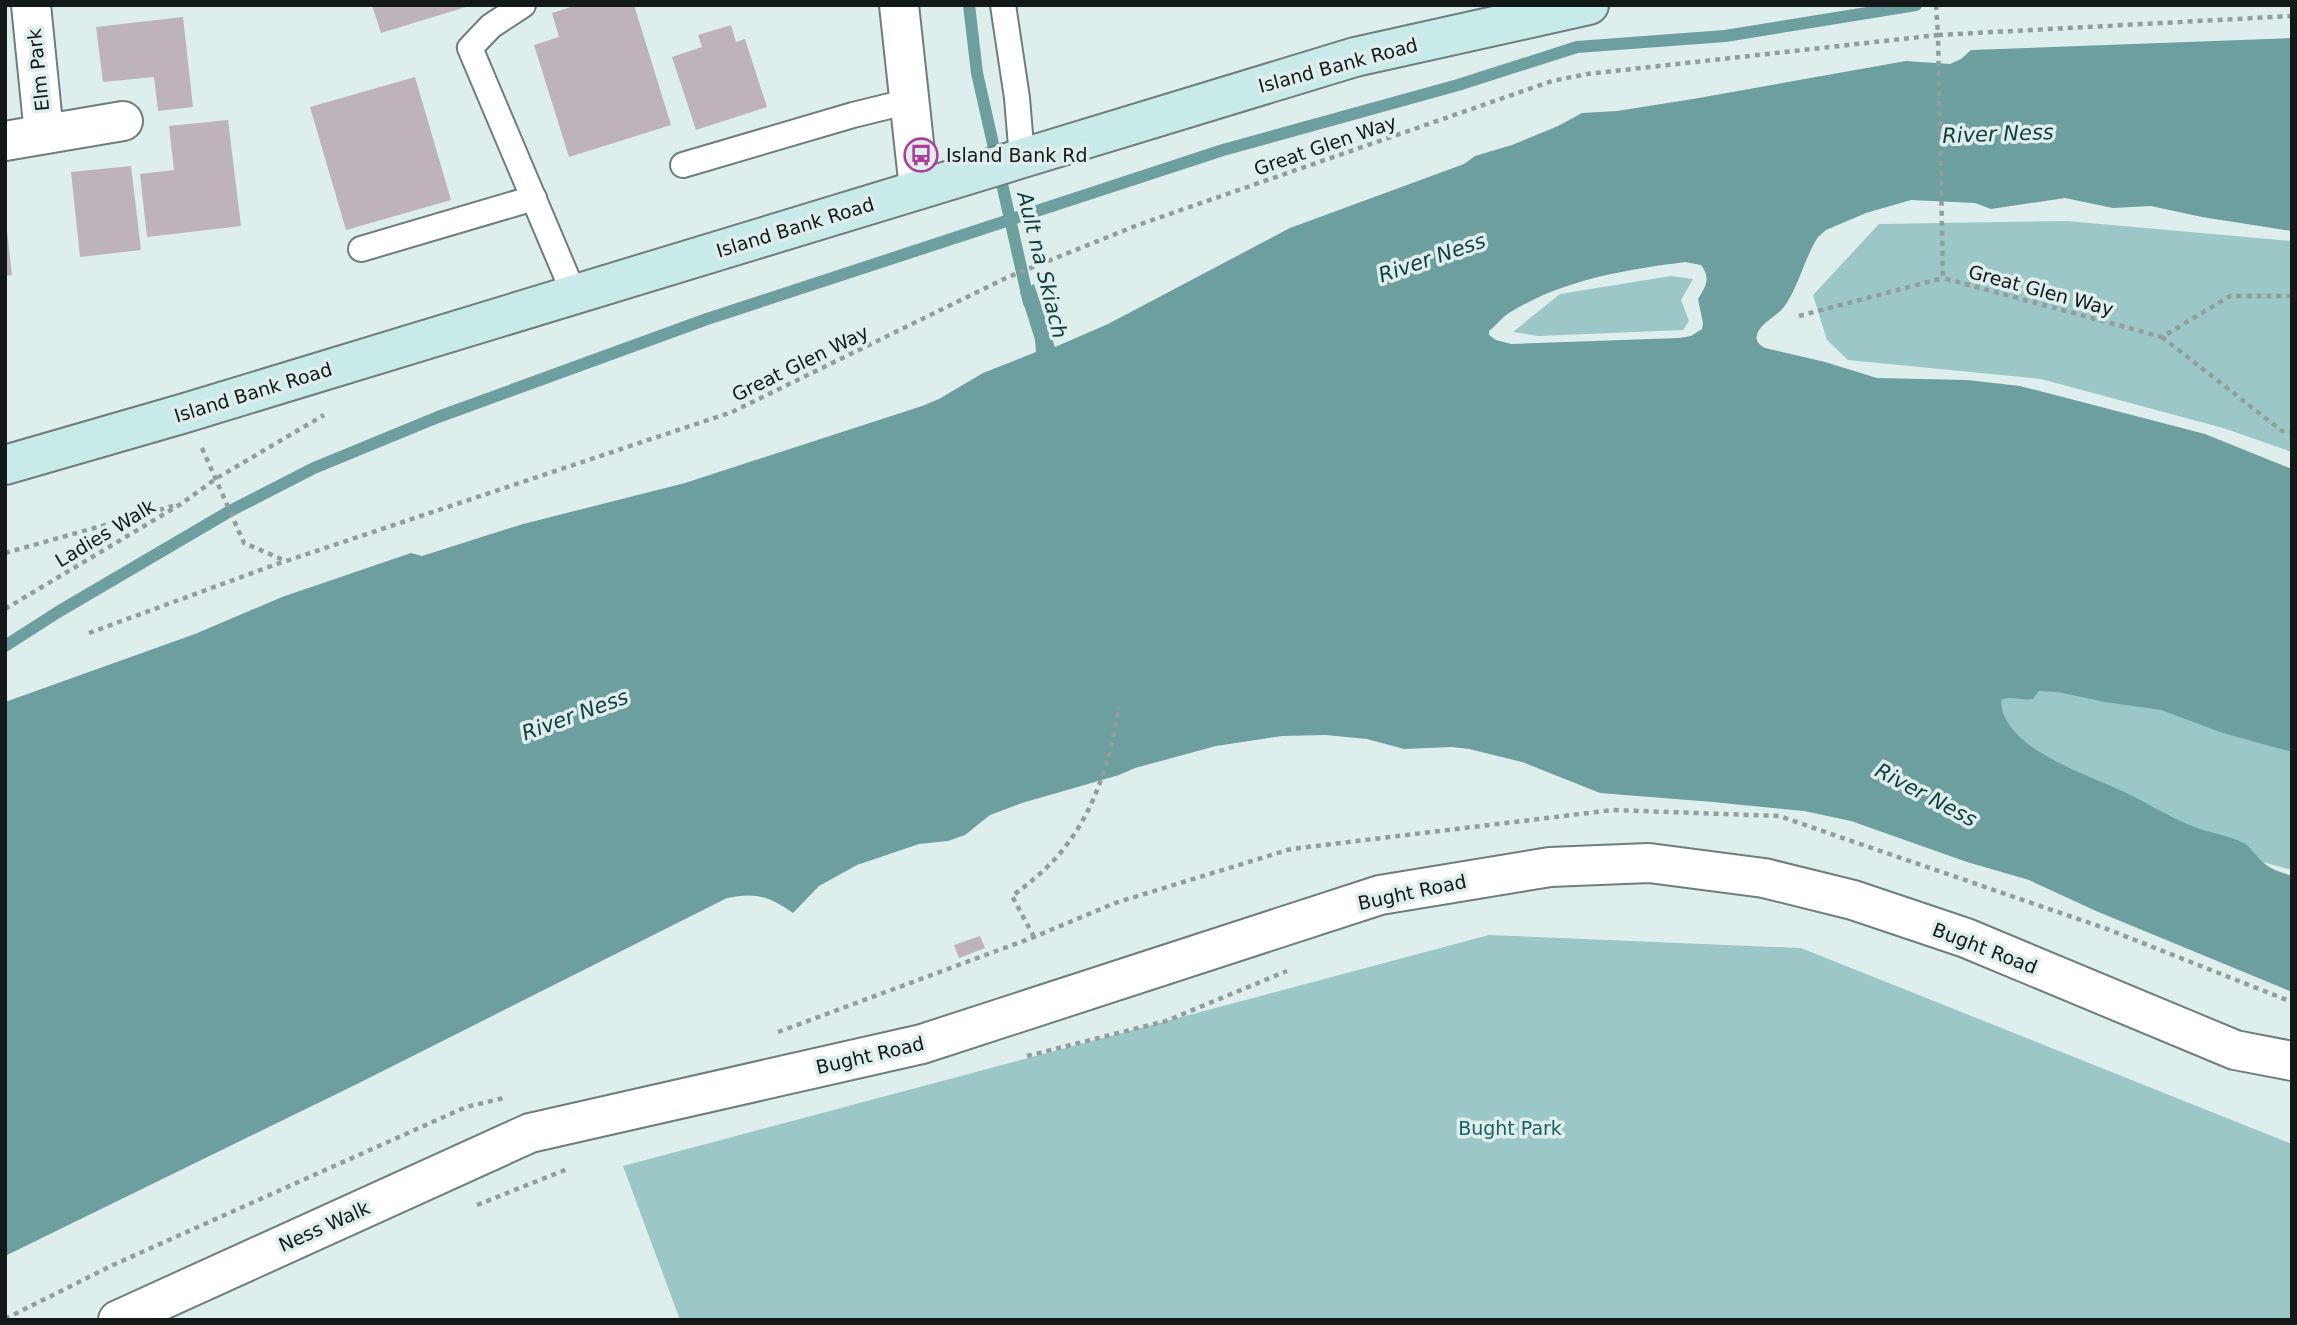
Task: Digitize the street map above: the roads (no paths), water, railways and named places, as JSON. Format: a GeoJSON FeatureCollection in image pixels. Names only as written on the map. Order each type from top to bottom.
{"type":"FeatureCollection","features":[{"type":"Feature","properties":{"kind":"main road","name":"Island Bank Road"},"geometry":{"type":"LineString","coordinates":[[5,465],[1355,57],[1589,5]]}},
{"type":"Feature","properties":{"kind":"street","name":"Elm Park"},"geometry":{"type":"LineString","coordinates":[[31,5],[44,134]]}},
{"type":"Feature","properties":{"kind":"street"},"geometry":{"type":"LineString","coordinates":[[899,5],[919,190]]}},
{"type":"Feature","properties":{"kind":"street","name":"Elm Park"},"geometry":{"type":"LineString","coordinates":[[5,141],[122,121]]}},
{"type":"Feature","properties":{"kind":"street","name":"Bught Road"},"geometry":{"type":"LineString","coordinates":[[530,1133],[922,1044],[1380,895],[1550,867],[1587,865],[1649,863],[1764,878],[1853,900],[1966,938],[2235,1050],[2292,1062]]}},
{"type":"Feature","properties":{"kind":"street","name":"Ness Walk"},"geometry":{"type":"LineString","coordinates":[[118,1320],[530,1133]]}},
{"type":"Feature","properties":{"kind":"lane"},"geometry":{"type":"LineString","coordinates":[[523,5],[491,26],[470,48],[575,294]]}},
{"type":"Feature","properties":{"kind":"lane"},"geometry":{"type":"LineString","coordinates":[[1003,5],[1017,98],[1003,164]]}},
{"type":"Feature","properties":{"kind":"lane"},"geometry":{"type":"LineString","coordinates":[[683,165],[910,101]]}},
{"type":"Feature","properties":{"kind":"lane"},"geometry":{"type":"LineString","coordinates":[[361,249],[534,198]]}},
{"type":"Feature","properties":{"kind":"water","name":"River Ness"},"geometry":{"type":"Polygon","coordinates":[[[2292,38],[2292,231],[2151,206],[2113,208],[2065,198],[1991,209],[1975,203],[1911,200],[1866,213],[1826,230],[1818,237],[1789,299],[1781,310],[1761,327],[1757,337],[1758,343],[1765,348],[1877,378],[1967,380],[2020,386],[2205,434],[2292,469],[2292,752],[2223,733],[2161,710],[2058,692],[2039,691],[2033,699],[2001,700],[2005,717],[2015,732],[2047,757],[2183,822],[2244,843],[2269,867],[2292,876],[2292,992],[2096,911],[2029,880],[1967,862],[1851,821],[1804,811],[1600,793],[1522,762],[1469,749],[1404,749],[1367,739],[1326,735],[1282,736],[1216,746],[1022,803],[990,815],[965,835],[948,841],[919,844],[857,865],[819,886],[793,913],[762,897],[746,895],[727,898],[357,1084],[5,1256],[5,702],[195,634],[282,597],[411,553],[422,556],[523,524],[685,483],[922,406],[983,373],[1036,352],[1035,340],[1020,292],[1034,284],[1055,347],[1108,324],[1290,228],[1464,164],[1475,156],[1512,145],[1582,113],[1617,111],[1693,99],[1906,61],[1950,64],[1971,50],[2292,38]],[[1685,262],[1662,265],[1572,284],[1509,313],[1489,331],[1489,335],[1511,344],[1691,336],[1702,329],[1703,323],[1698,299],[1707,278],[1701,265],[1685,262]]]}},
{"type":"Feature","properties":{"kind":"waterway","name":"Ault na Skiach"},"geometry":{"type":"LineString","coordinates":[[969,5],[977,73],[1029,303]]}},
{"type":"Feature","properties":{"kind":"waterway"},"geometry":{"type":"LineString","coordinates":[[5,646],[230,511],[314,468],[438,417],[707,319],[1223,150],[1458,85],[1577,47],[1725,36],[1916,5]]}},
{"type":"Feature","properties":{"kind":"place","name":"Island Bank Rd"},"geometry":{"type":"Point","coordinates":[921,155]}},
{"type":"Feature","properties":{"kind":"park label","name":"Bught Park"},"geometry":{"type":"Point","coordinates":[1510,1128]}}]}
